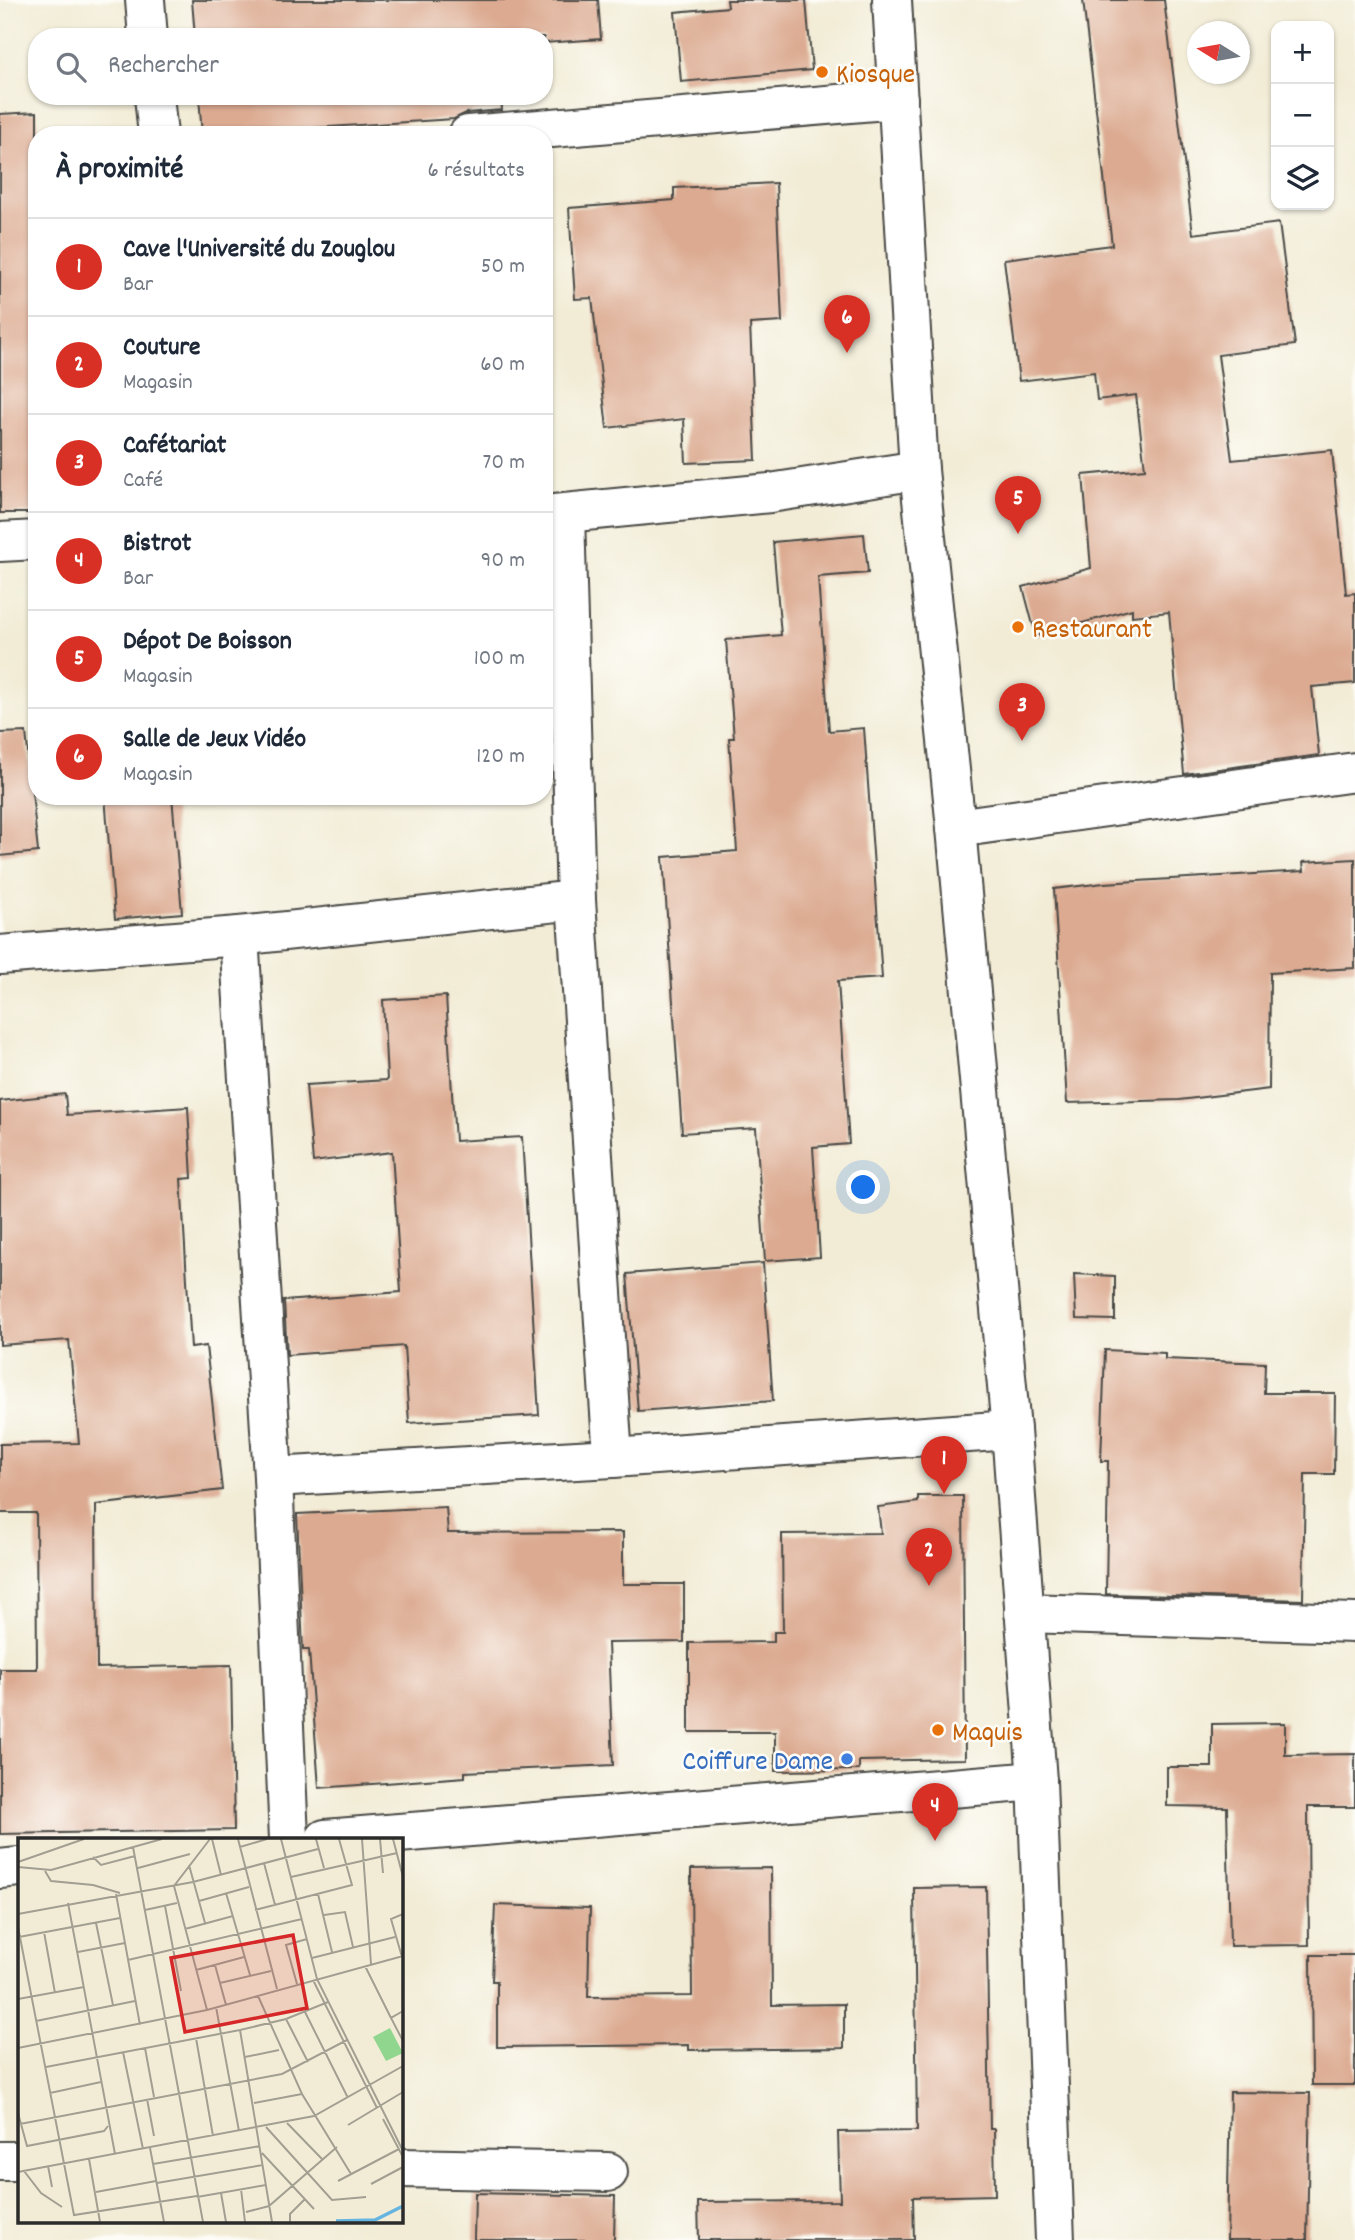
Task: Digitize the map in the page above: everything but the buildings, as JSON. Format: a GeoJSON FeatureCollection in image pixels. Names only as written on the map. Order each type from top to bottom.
{"type":"FeatureCollection","features":[{"type":"Feature","properties":{"kind":"street"},"geometry":{"type":"LineString","coordinates":[[145,0],[147,28]]}},
{"type":"Feature","properties":{"kind":"street"},"geometry":{"type":"LineString","coordinates":[[892,0],[919,470],[956,828],[1011,1430],[1037,1781],[1055,2240]]}},
{"type":"Feature","properties":{"kind":"street"},"geometry":{"type":"LineString","coordinates":[[553,128],[898,99]]}},
{"type":"Feature","properties":{"kind":"street"},"geometry":{"type":"LineString","coordinates":[[155,105],[157,126]]}},
{"type":"Feature","properties":{"kind":"street"},"geometry":{"type":"LineString","coordinates":[[613,1458],[576,900],[555,514],[770,493],[919,470]]}},
{"type":"Feature","properties":{"kind":"street"},"geometry":{"type":"LineString","coordinates":[[0,542],[28,540]]}},
{"type":"Feature","properties":{"kind":"street"},"geometry":{"type":"LineString","coordinates":[[956,828],[1355,772]]}},
{"type":"Feature","properties":{"kind":"street"},"geometry":{"type":"LineString","coordinates":[[0,955],[239,936],[576,900]]}},
{"type":"Feature","properties":{"kind":"street"},"geometry":{"type":"LineString","coordinates":[[239,936],[273,1477],[289,1838]]}},
{"type":"Feature","properties":{"kind":"street"},"geometry":{"type":"LineString","coordinates":[[273,1477],[613,1458],[1011,1430]]}},
{"type":"Feature","properties":{"kind":"street"},"geometry":{"type":"LineString","coordinates":[[1024,1613],[1355,1623]]}},
{"type":"Feature","properties":{"kind":"street"},"geometry":{"type":"LineString","coordinates":[[336,1838],[1037,1781]]}},
{"type":"Feature","properties":{"kind":"street"},"geometry":{"type":"LineString","coordinates":[[0,1869],[18,1867]]}},
{"type":"Feature","properties":{"kind":"street"},"geometry":{"type":"LineString","coordinates":[[0,2161],[18,2161]]}},
{"type":"Feature","properties":{"kind":"street"},"geometry":{"type":"LineString","coordinates":[[402,2168],[608,2172]]}},
{"type":"Feature","properties":{"kind":"place","name":"Kiosque"},"geometry":{"type":"Point","coordinates":[822,72]}},
{"type":"Feature","properties":{"kind":"place","name":"Salle de Jeux Vidéo"},"geometry":{"type":"Point","coordinates":[847,353]}},
{"type":"Feature","properties":{"kind":"place","name":"Dépot De Boisson"},"geometry":{"type":"Point","coordinates":[1018,534]}},
{"type":"Feature","properties":{"kind":"place","name":"Restaurant"},"geometry":{"type":"Point","coordinates":[1018,627]}},
{"type":"Feature","properties":{"kind":"place","name":"Cafétariat"},"geometry":{"type":"Point","coordinates":[1022,741]}},
{"type":"Feature","properties":{"kind":"place","name":"Cave l'Université du Zouglou"},"geometry":{"type":"Point","coordinates":[944,1494]}},
{"type":"Feature","properties":{"kind":"place","name":"Couture"},"geometry":{"type":"Point","coordinates":[929,1586]}},
{"type":"Feature","properties":{"kind":"place","name":"Maquis"},"geometry":{"type":"Point","coordinates":[938,1730]}},
{"type":"Feature","properties":{"kind":"place","name":"Coiffure Dame"},"geometry":{"type":"Point","coordinates":[847,1759]}},
{"type":"Feature","properties":{"kind":"place","name":"Bistrot"},"geometry":{"type":"Point","coordinates":[935,1841]}}]}
